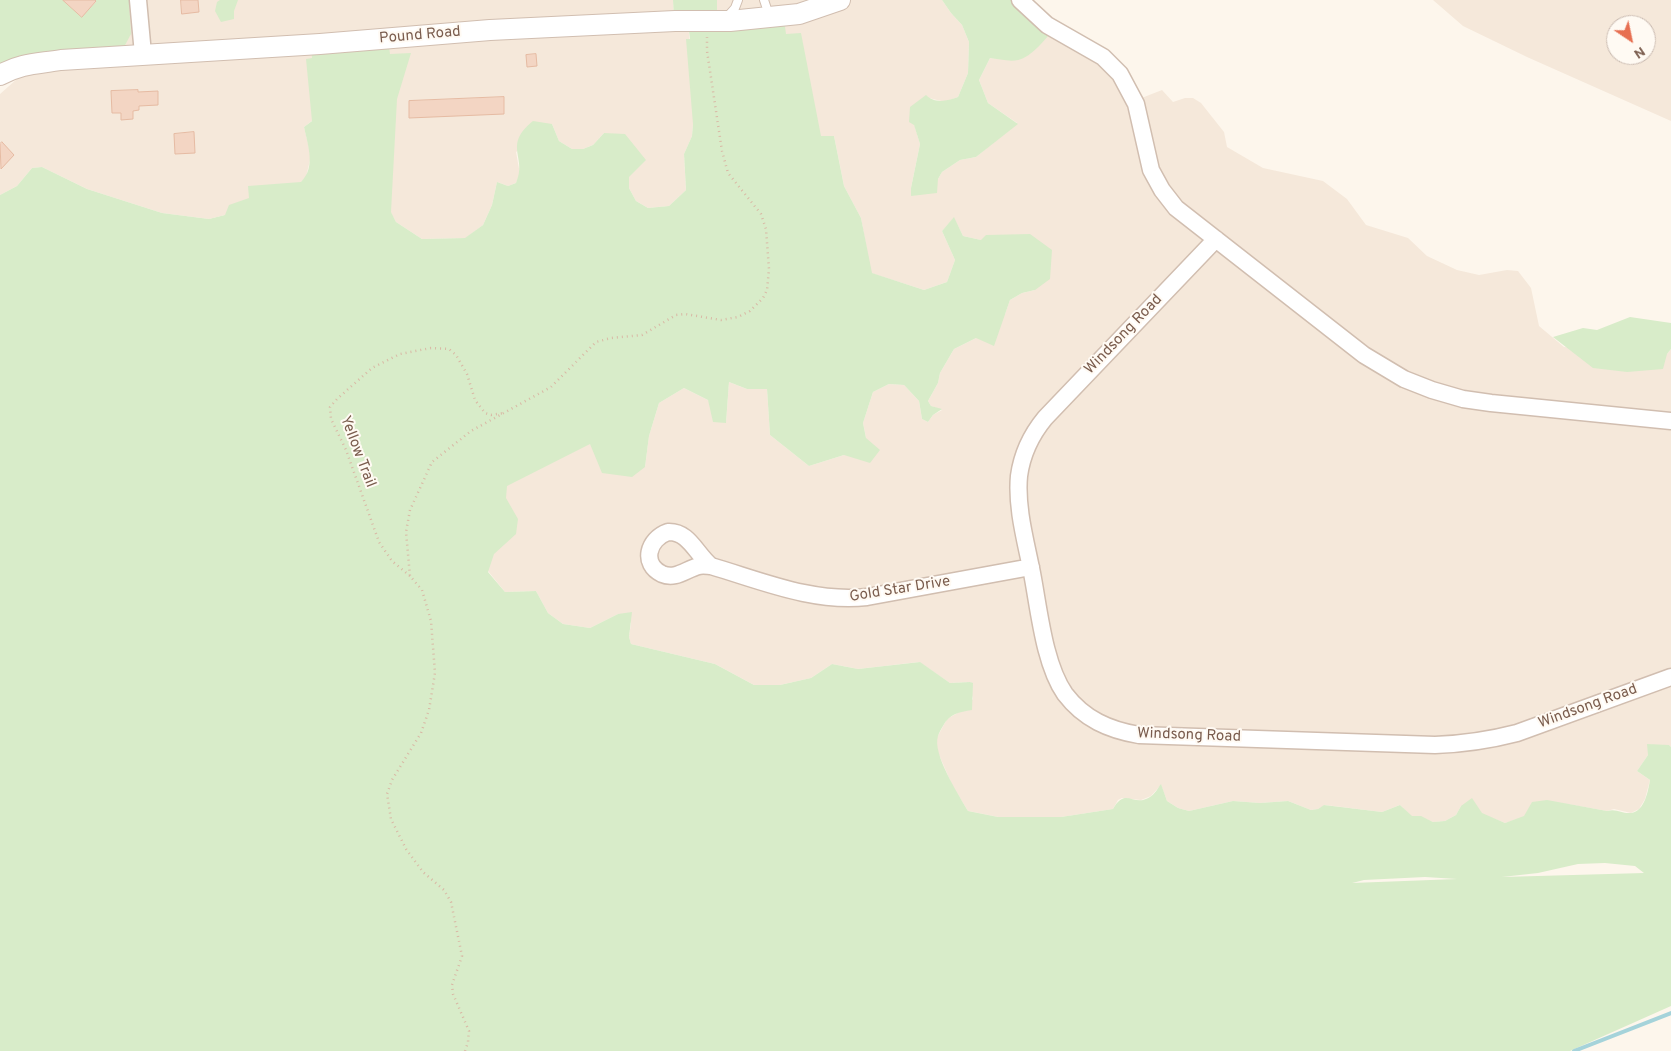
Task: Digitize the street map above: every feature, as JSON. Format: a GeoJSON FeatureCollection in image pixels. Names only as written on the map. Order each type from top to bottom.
{"type":"FeatureCollection","features":[{"type":"Feature","properties":{"kind":"street"},"geometry":{"type":"LineString","coordinates":[[138,0],[142,54]]}},
{"type":"Feature","properties":{"kind":"street","name":"Pound Road"},"geometry":{"type":"LineString","coordinates":[[0,76],[11,69],[26,64],[142,54],[320,44],[490,30],[716,21],[767,8],[799,14],[840,0]]}},
{"type":"Feature","properties":{"kind":"street"},"geometry":{"type":"LineString","coordinates":[[1020,0],[1047,25],[1103,57],[1120,74],[1136,104],[1151,170],[1162,190],[1176,208],[1364,355],[1390,372],[1418,384],[1477,402],[1671,421]]}},
{"type":"Feature","properties":{"kind":"street","name":"Windsong Road"},"geometry":{"type":"LineString","coordinates":[[1216,239],[1045,418],[1031,438],[1021,462],[1018,486],[1021,511],[1048,652],[1060,686],[1073,704],[1097,722],[1124,733],[1139,735],[1435,745],[1497,738],[1671,677]]}},
{"type":"Feature","properties":{"kind":"street","name":"Gold Star Drive"},"geometry":{"type":"LineString","coordinates":[[711,566],[805,593],[842,599],[867,597],[1031,567]]}},
{"type":"Feature","properties":{"kind":"lane"},"geometry":{"type":"LineString","coordinates":[[716,21],[735,8],[738,0]]}},
{"type":"Feature","properties":{"kind":"path"},"geometry":{"type":"LineString","coordinates":[[464,1051],[468,1042],[469,1031],[453,994],[452,985],[462,956],[451,902],[444,890],[423,872],[406,849],[392,819],[387,794],[392,780],[421,733],[429,710],[436,673],[431,621],[422,590],[410,576],[406,532],[410,510],[432,462],[471,431],[552,387],[596,342],[611,338],[642,335],[676,315],[686,314],[720,320],[738,317],[750,311],[763,298],[767,290],[769,269],[766,229],[761,214],[728,172],[722,151],[707,51],[716,21]]}},
{"type":"Feature","properties":{"kind":"path","name":"Yellow Trail"},"geometry":{"type":"LineString","coordinates":[[410,576],[392,561],[379,542],[346,450],[331,420],[330,407],[337,398],[372,368],[400,354],[431,348],[449,349],[456,355],[466,374],[475,400],[485,413],[491,415],[508,412]]}},
{"type":"Feature","properties":{"kind":"shaded area"},"geometry":{"type":"Polygon","coordinates":[[[0,0],[673,0],[674,21],[688,23],[695,100],[692,136],[684,154],[686,190],[669,206],[648,208],[636,201],[629,188],[629,177],[604,133],[593,145],[583,149],[572,149],[559,141],[552,124],[516,152],[520,174],[516,183],[508,186],[497,182],[492,205],[483,225],[466,238],[422,239],[396,222],[314,74],[317,117],[304,127],[311,156],[306,177],[297,187],[225,215],[209,219],[162,213],[87,189],[42,167],[32,168],[17,186],[0,195],[0,94],[51,49],[0,0]]]}},
{"type":"Feature","properties":{"kind":"shaded area"},"geometry":{"type":"Polygon","coordinates":[[[717,0],[942,0],[962,25],[969,42],[968,73],[958,97],[945,102],[929,98],[914,124],[920,144],[911,196],[938,179],[942,172],[960,160],[976,157],[1017,123],[988,103],[979,80],[990,58],[1017,60],[1055,28],[1088,41],[1134,101],[1162,90],[1173,102],[1185,98],[1193,98],[1201,103],[1224,132],[1227,147],[1263,168],[1323,181],[1347,199],[1366,225],[1408,238],[1427,256],[1457,270],[1479,275],[1507,270],[1518,271],[1531,288],[1539,326],[1564,347],[1667,354],[1671,349],[1671,747],[1669,745],[1648,755],[1637,771],[1650,780],[1645,799],[1639,809],[1631,813],[1614,809],[1607,811],[1567,804],[1505,823],[1461,806],[1456,815],[1445,821],[1433,822],[1421,817],[1412,817],[1400,805],[1382,812],[1325,805],[1311,810],[1288,801],[1260,803],[1233,801],[1189,811],[1178,808],[1167,801],[1161,785],[1151,796],[1141,800],[1122,798],[1118,800],[1113,809],[1061,817],[998,817],[968,811],[952,785],[934,743],[947,719],[959,712],[973,699],[971,691],[973,684],[970,682],[950,683],[919,662],[858,669],[832,664],[811,678],[780,685],[754,685],[715,664],[631,644],[629,637],[631,623],[618,614],[590,628],[563,624],[548,613],[536,591],[505,592],[488,571],[481,512],[572,380],[645,467],[649,436],[659,403],[684,388],[708,400],[726,423],[729,382],[747,389],[767,389],[770,435],[809,466],[844,455],[866,438],[863,423],[873,392],[889,384],[904,385],[919,401],[922,419],[928,422],[933,415],[942,410],[931,406],[928,401],[938,383],[940,373],[954,349],[976,338],[1005,314],[1010,300],[1022,293],[1035,290],[981,240],[963,236],[954,218],[942,231],[955,260],[947,282],[924,290],[871,273],[861,218],[844,186],[834,136],[815,137],[717,21],[717,0]]]}},
{"type":"Feature","properties":{"kind":"shaded area"},"geometry":{"type":"Polygon","coordinates":[[[1433,0],[1671,0],[1671,121],[1527,57],[1463,26],[1433,0]]]}},
{"type":"Feature","properties":{"kind":"green space"},"geometry":{"type":"Polygon","coordinates":[[[0,0],[63,0],[82,17],[96,2],[95,0],[129,0],[131,34],[124,47],[0,66],[0,0]]]}},
{"type":"Feature","properties":{"kind":"green space"},"geometry":{"type":"Polygon","coordinates":[[[220,0],[238,0],[234,11],[234,19],[221,22],[215,11],[217,2],[220,0]]]}},
{"type":"Feature","properties":{"kind":"green space"},"geometry":{"type":"Polygon","coordinates":[[[673,0],[717,0],[717,20],[784,19],[786,34],[801,33],[821,136],[834,136],[844,186],[861,218],[872,273],[924,290],[947,282],[955,260],[942,231],[954,217],[963,236],[981,240],[986,235],[1030,234],[1052,250],[1050,279],[1035,290],[1022,293],[1010,300],[994,346],[976,338],[954,349],[940,373],[938,383],[928,401],[931,406],[942,409],[933,415],[928,422],[922,419],[919,401],[904,385],[889,384],[873,392],[863,423],[866,438],[880,450],[870,463],[844,455],[809,466],[770,435],[767,389],[747,389],[729,382],[726,423],[713,422],[708,400],[684,388],[659,403],[649,436],[645,467],[632,477],[602,473],[590,444],[507,486],[506,498],[518,519],[516,534],[494,554],[488,572],[505,592],[536,591],[548,613],[563,624],[590,628],[618,614],[632,612],[629,637],[631,644],[715,664],[754,685],[780,685],[811,678],[832,664],[858,669],[920,662],[950,683],[973,683],[972,710],[955,714],[948,719],[938,736],[937,744],[947,774],[968,811],[998,817],[1061,817],[1113,809],[1122,799],[1144,800],[1150,797],[1161,784],[1167,801],[1178,808],[1189,811],[1233,801],[1260,803],[1288,801],[1311,810],[1318,809],[1324,805],[1382,812],[1400,805],[1412,816],[1421,816],[1433,822],[1445,821],[1456,815],[1461,806],[1472,798],[1482,813],[1505,823],[1524,816],[1532,802],[1547,800],[1607,811],[1614,810],[1631,813],[1640,809],[1643,805],[1648,790],[1650,780],[1637,771],[1648,755],[1647,744],[1669,745],[1671,747],[1671,1006],[1570,1051],[0,1051],[0,195],[17,186],[32,168],[42,167],[87,189],[162,213],[209,219],[225,215],[229,205],[249,198],[248,186],[301,182],[306,176],[310,156],[304,127],[312,121],[306,59],[312,58],[311,47],[388,39],[390,54],[411,53],[397,99],[391,212],[396,222],[422,239],[465,238],[483,225],[492,205],[497,182],[508,186],[516,183],[519,174],[517,145],[524,130],[533,121],[552,124],[559,141],[572,149],[583,149],[593,145],[604,133],[625,134],[646,160],[629,177],[629,188],[636,201],[648,208],[669,206],[686,190],[684,154],[692,136],[693,124],[686,39],[690,39],[688,24],[674,21],[673,0]],[[1605,863],[1578,864],[1538,873],[1502,877],[1644,873],[1635,866],[1605,863]],[[1425,877],[1364,880],[1352,883],[1457,879],[1425,877]]]}},
{"type":"Feature","properties":{"kind":"green space"},"geometry":{"type":"Polygon","coordinates":[[[942,0],[1030,0],[1055,28],[1038,47],[1023,58],[1011,61],[990,58],[979,80],[988,103],[1018,124],[976,157],[960,160],[942,172],[938,179],[937,193],[911,196],[920,144],[914,125],[909,122],[910,107],[926,95],[937,101],[958,97],[968,73],[969,42],[962,25],[942,0]]]}},
{"type":"Feature","properties":{"kind":"green space"},"geometry":{"type":"Polygon","coordinates":[[[1630,317],[1671,323],[1671,349],[1667,354],[1663,369],[1627,372],[1593,368],[1553,337],[1583,328],[1597,330],[1630,317]]]}},
{"type":"Feature","properties":{"kind":"building"},"geometry":{"type":"Polygon","coordinates":[[[63,0],[95,0],[96,1],[82,17],[63,0]]]}},
{"type":"Feature","properties":{"kind":"building"},"geometry":{"type":"Polygon","coordinates":[[[181,0],[198,0],[199,12],[182,14],[181,0]]]}},
{"type":"Feature","properties":{"kind":"building"},"geometry":{"type":"Polygon","coordinates":[[[536,54],[537,66],[527,67],[526,55],[536,54]]]}},
{"type":"Feature","properties":{"kind":"building"},"geometry":{"type":"Polygon","coordinates":[[[138,90],[138,92],[158,91],[158,105],[139,106],[139,110],[133,111],[133,119],[121,120],[121,113],[112,113],[111,91],[138,90]]]}},
{"type":"Feature","properties":{"kind":"building"},"geometry":{"type":"Polygon","coordinates":[[[504,97],[504,114],[409,118],[409,101],[504,97]]]}},
{"type":"Feature","properties":{"kind":"building"},"geometry":{"type":"Polygon","coordinates":[[[194,132],[195,153],[175,154],[174,134],[194,132]]]}},
{"type":"Feature","properties":{"kind":"building"},"geometry":{"type":"Polygon","coordinates":[[[2,142],[14,155],[1,169],[0,144],[2,142]]]}},
{"type":"Feature","properties":{"kind":"waterway"},"geometry":{"type":"LineString","coordinates":[[1574,1051],[1671,1013]]}}]}
